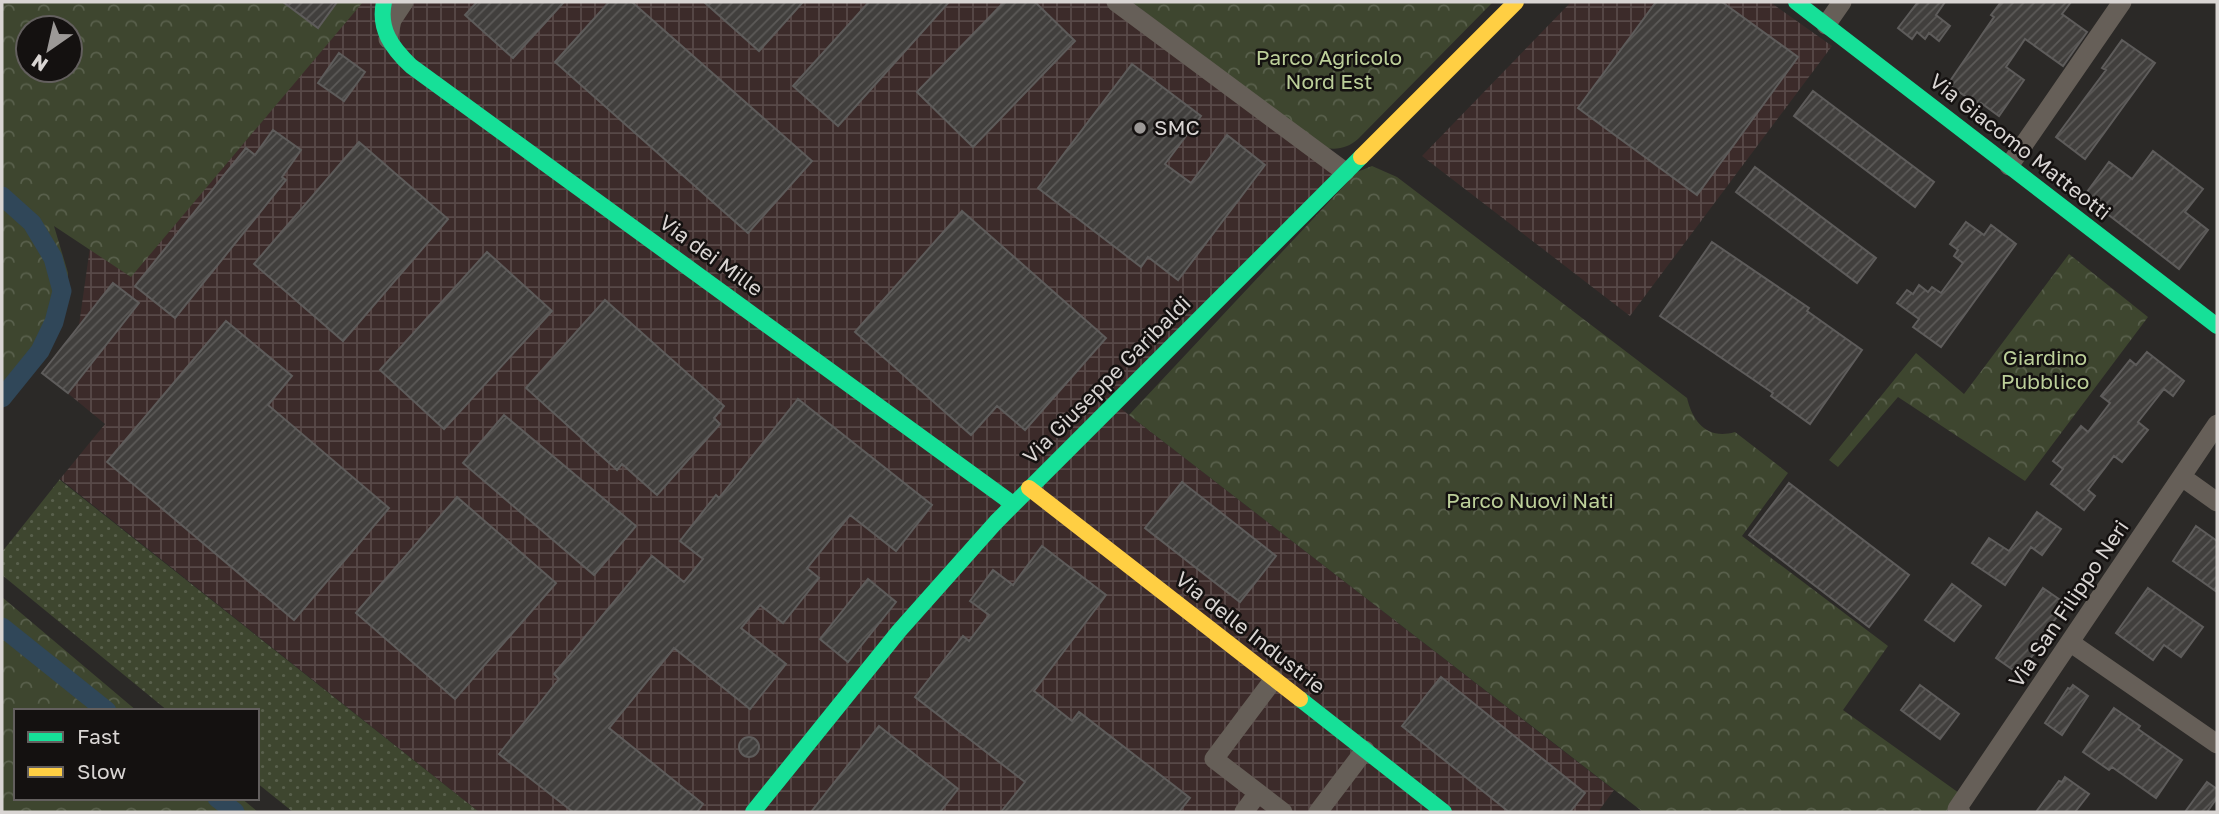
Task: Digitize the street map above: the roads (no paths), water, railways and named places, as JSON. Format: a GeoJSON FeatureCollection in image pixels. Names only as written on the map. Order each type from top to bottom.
{"type":"FeatureCollection","features":[{"type":"Feature","properties":{"kind":"street"},"geometry":{"type":"LineString","coordinates":[[384,2],[380,11],[388,40]]}},
{"type":"Feature","properties":{"kind":"street"},"geometry":{"type":"LineString","coordinates":[[388,40],[392,20],[404,2]]}},
{"type":"Feature","properties":{"kind":"street"},"geometry":{"type":"LineString","coordinates":[[1116,2],[1345,172]]}},
{"type":"Feature","properties":{"kind":"street","name":"Via Giuseppe Garibaldi"},"geometry":{"type":"LineString","coordinates":[[753,812],[911,617],[1013,504],[1516,2]]}},
{"type":"Feature","properties":{"kind":"street","name":"Via Giacomo Matteotti"},"geometry":{"type":"LineString","coordinates":[[1796,2],[2217,326]]}},
{"type":"Feature","properties":{"kind":"street"},"geometry":{"type":"LineString","coordinates":[[1826,25],[1842,2]]}},
{"type":"Feature","properties":{"kind":"street"},"geometry":{"type":"LineString","coordinates":[[2009,166],[2122,2]]}},
{"type":"Feature","properties":{"kind":"street","name":"Via dei Mille"},"geometry":{"type":"LineString","coordinates":[[388,40],[393,50],[411,66],[1013,504]]}},
{"type":"Feature","properties":{"kind":"street","name":"Via San Filippo Neri"},"geometry":{"type":"LineString","coordinates":[[1959,811],[2217,424]]}},
{"type":"Feature","properties":{"kind":"street"},"geometry":{"type":"LineString","coordinates":[[2182,477],[2217,502]]}},
{"type":"Feature","properties":{"kind":"street","name":"Via delle Industrie"},"geometry":{"type":"LineString","coordinates":[[1029,488],[1444,812]]}},
{"type":"Feature","properties":{"kind":"street"},"geometry":{"type":"LineString","coordinates":[[2071,643],[2217,744]]}},
{"type":"Feature","properties":{"kind":"street"},"geometry":{"type":"LineString","coordinates":[[1274,679],[1213,759],[1283,812]]}},
{"type":"Feature","properties":{"kind":"street"},"geometry":{"type":"LineString","coordinates":[[1318,812],[1365,750]]}},
{"type":"Feature","properties":{"kind":"street"},"geometry":{"type":"LineString","coordinates":[[1244,812],[1258,793]]}},
{"type":"Feature","properties":{"kind":"waterway"},"geometry":{"type":"LineString","coordinates":[[2,196],[32,223],[53,258],[62,291],[54,322],[40,351],[2,398]]}},
{"type":"Feature","properties":{"kind":"waterway"},"geometry":{"type":"LineString","coordinates":[[2,627],[104,709]]}},
{"type":"Feature","properties":{"kind":"waterway"},"geometry":{"type":"LineString","coordinates":[[220,800],[235,812]]}},
{"type":"Feature","properties":{"kind":"place","name":"SMC"},"geometry":{"type":"Point","coordinates":[1140,128]}},
{"type":"Feature","properties":{"kind":"park label","name":"Parco Agricolo Nord Est"},"geometry":{"type":"Point","coordinates":[1329,70]}},
{"type":"Feature","properties":{"kind":"park label","name":"Giardino Pubblico"},"geometry":{"type":"Point","coordinates":[2045,370]}},
{"type":"Feature","properties":{"kind":"park label","name":"Parco Nuovi Nati"},"geometry":{"type":"Point","coordinates":[1530,501]}}]}
